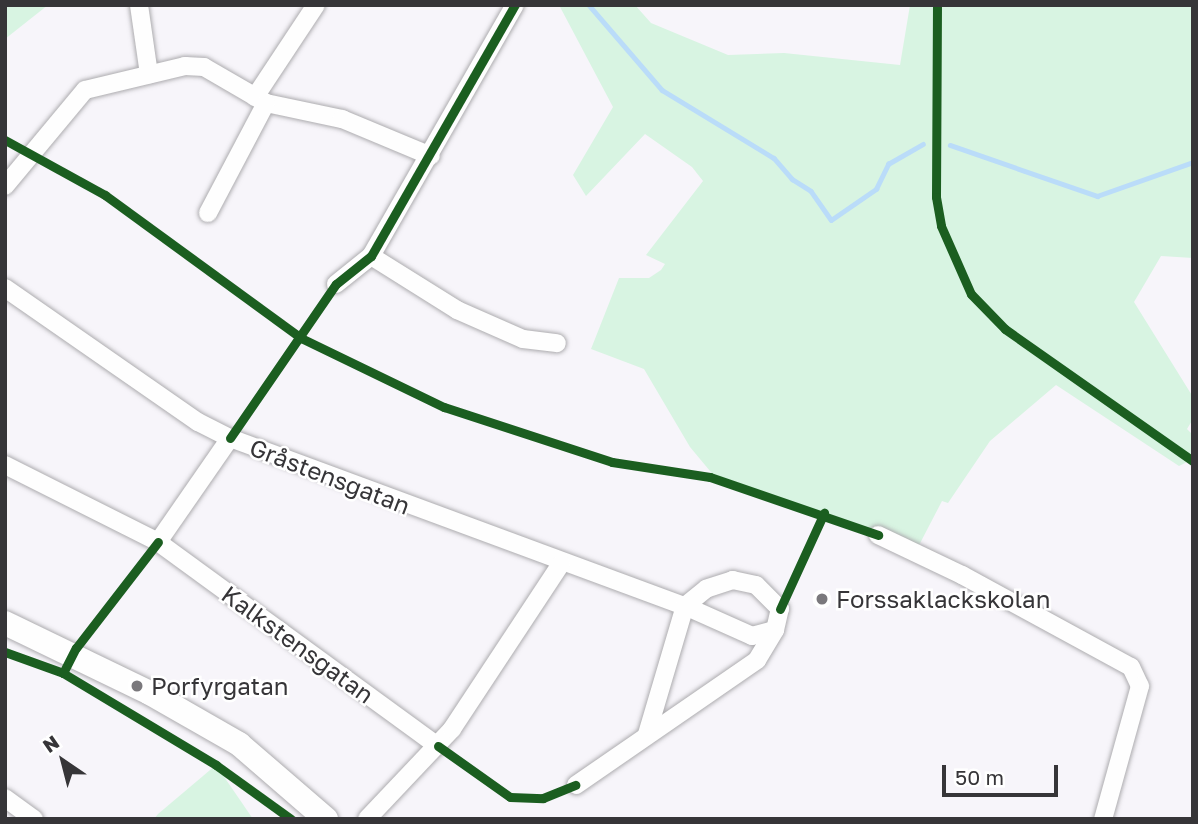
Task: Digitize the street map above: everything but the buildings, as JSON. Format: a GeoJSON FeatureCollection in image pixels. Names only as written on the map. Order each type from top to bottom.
{"type":"FeatureCollection","features":[{"type":"Feature","properties":{"kind":"street"},"geometry":{"type":"LineString","coordinates":[[139,5],[149,74]]}},
{"type":"Feature","properties":{"kind":"street"},"geometry":{"type":"LineString","coordinates":[[208,212],[260,100],[316,5]]}},
{"type":"Feature","properties":{"kind":"street"},"geometry":{"type":"LineString","coordinates":[[336,284],[371,256],[431,156],[515,5]]}},
{"type":"Feature","properties":{"kind":"street"},"geometry":{"type":"LineString","coordinates":[[5,186],[85,90],[149,74],[204,67],[260,100],[342,119],[431,156]]}},
{"type":"Feature","properties":{"kind":"street"},"geometry":{"type":"LineString","coordinates":[[371,256],[457,310],[523,338],[557,343]]}},
{"type":"Feature","properties":{"kind":"street","name":"Gråstensgatan"},"geometry":{"type":"LineString","coordinates":[[5,288],[198,422],[230,438],[561,564],[685,606],[752,636],[775,630]]}},
{"type":"Feature","properties":{"kind":"street"},"geometry":{"type":"LineString","coordinates":[[158,542],[230,438]]}},
{"type":"Feature","properties":{"kind":"street","name":"Kalkstensgatan"},"geometry":{"type":"LineString","coordinates":[[5,465],[158,542],[438,746]]}},
{"type":"Feature","properties":{"kind":"street"},"geometry":{"type":"LineString","coordinates":[[878,535],[962,575],[1131,667],[1140,686],[1103,819]]}},
{"type":"Feature","properties":{"kind":"street"},"geometry":{"type":"LineString","coordinates":[[367,819],[438,746],[561,564]]}},
{"type":"Feature","properties":{"kind":"street"},"geometry":{"type":"LineString","coordinates":[[576,785],[757,660],[775,630],[780,609],[757,585],[733,580],[706,589],[685,606],[647,734]]}},
{"type":"Feature","properties":{"kind":"street"},"geometry":{"type":"LineString","coordinates":[[5,623],[150,693],[239,744],[326,819]]}},
{"type":"Feature","properties":{"kind":"street"},"geometry":{"type":"LineString","coordinates":[[5,798],[34,819]]}},
{"type":"Feature","properties":{"kind":"green space"},"geometry":{"type":"Polygon","coordinates":[[[5,5],[48,5],[5,39],[5,5]]]}},
{"type":"Feature","properties":{"kind":"green space"},"geometry":{"type":"Polygon","coordinates":[[[559,5],[635,5],[651,23],[728,55],[784,53],[900,65],[910,5],[1193,5],[1193,258],[1161,256],[1134,302],[1193,397],[1193,419],[1187,429],[1193,435],[1193,459],[1179,466],[1056,385],[990,441],[948,503],[942,501],[916,551],[842,521],[720,483],[690,447],[644,369],[591,349],[619,278],[649,278],[661,270],[665,264],[646,255],[703,181],[692,167],[645,134],[586,196],[573,175],[613,107],[559,5]]]}},
{"type":"Feature","properties":{"kind":"green space"},"geometry":{"type":"Polygon","coordinates":[[[216,765],[253,819],[154,819],[158,814],[216,765]]]}},
{"type":"Feature","properties":{"kind":"waterway"},"geometry":{"type":"LineString","coordinates":[[589,5],[662,90],[774,158],[792,179],[811,191],[831,220],[876,189],[888,164],[923,144]]}},
{"type":"Feature","properties":{"kind":"waterway"},"geometry":{"type":"LineString","coordinates":[[950,145],[1097,196],[1193,162]]}},
{"type":"Feature","properties":{"kind":"cycle path"},"geometry":{"type":"LineString","coordinates":[[230,438],[336,284],[371,256],[515,5]]}},
{"type":"Feature","properties":{"kind":"cycle path"},"geometry":{"type":"LineString","coordinates":[[937,5],[936,197],[941,226],[971,294],[1005,329],[1193,461]]}},
{"type":"Feature","properties":{"kind":"cycle path"},"geometry":{"type":"LineString","coordinates":[[5,140],[105,195],[301,338],[444,407],[612,462],[710,477],[878,535]]}},
{"type":"Feature","properties":{"kind":"cycle path"},"geometry":{"type":"LineString","coordinates":[[780,609],[824,513]]}},
{"type":"Feature","properties":{"kind":"cycle path"},"geometry":{"type":"LineString","coordinates":[[63,673],[76,648],[158,542]]}},
{"type":"Feature","properties":{"kind":"cycle path"},"geometry":{"type":"LineString","coordinates":[[5,652],[63,673],[216,765],[291,819]]}},
{"type":"Feature","properties":{"kind":"cycle path"},"geometry":{"type":"LineString","coordinates":[[438,746],[510,797],[543,798],[576,785]]}},
{"type":"Feature","properties":{"kind":"place","name":"Forssaklackskolan"},"geometry":{"type":"Point","coordinates":[822,599]}},
{"type":"Feature","properties":{"kind":"place","name":"Porfyrgatan"},"geometry":{"type":"Point","coordinates":[137,686]}}]}
